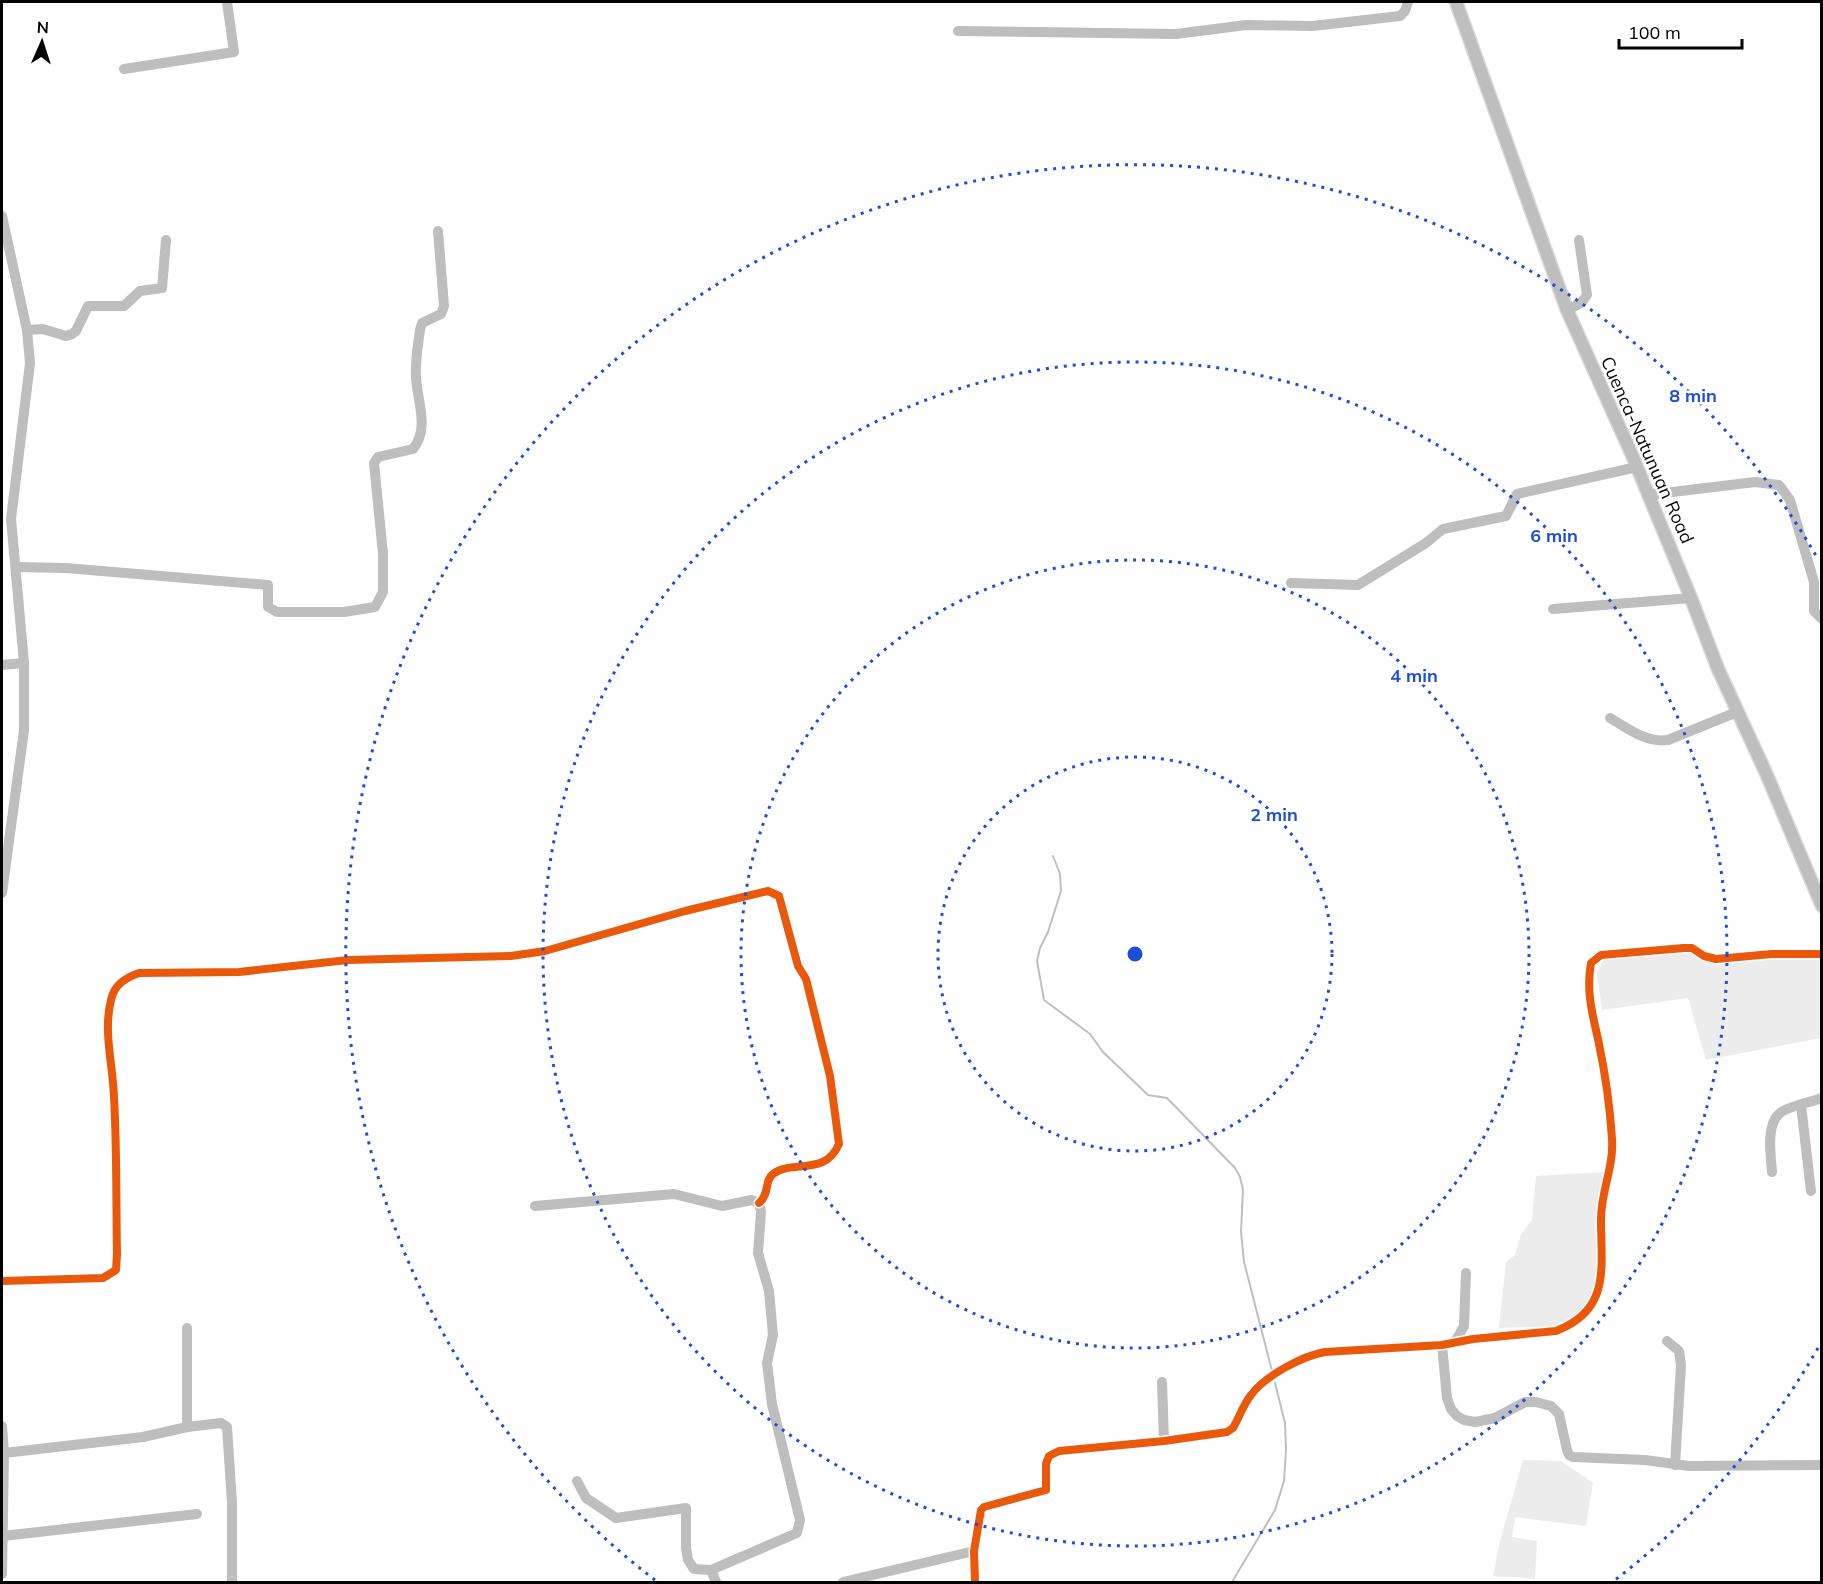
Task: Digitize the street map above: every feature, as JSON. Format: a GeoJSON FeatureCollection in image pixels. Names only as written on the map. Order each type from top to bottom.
{"type":"FeatureCollection","features":[{"type":"Feature","properties":{"kind":"main road","name":"Cuenca-Natunuan Road"},"geometry":{"type":"LineString","coordinates":[[1456,2],[1567,310],[1637,467],[1718,669],[1766,773],[1821,906]]}},
{"type":"Feature","properties":{"kind":"street"},"geometry":{"type":"LineString","coordinates":[[124,69],[234,52],[227,2]]}},
{"type":"Feature","properties":{"kind":"street"},"geometry":{"type":"LineString","coordinates":[[958,31],[1176,34],[1246,25],[1313,26],[1400,16],[1405,11],[1408,2]]}},
{"type":"Feature","properties":{"kind":"street"},"geometry":{"type":"LineString","coordinates":[[2,216],[27,330],[30,363],[10,519],[24,663],[24,730],[2,893]]}},
{"type":"Feature","properties":{"kind":"street"},"geometry":{"type":"LineString","coordinates":[[16,567],[66,568],[268,585],[268,607],[277,612],[344,612],[375,607],[383,592],[383,554],[374,463],[378,457],[413,450],[420,441],[422,417],[416,374],[420,330],[422,324],[441,314],[444,306],[438,231]]}},
{"type":"Feature","properties":{"kind":"street"},"geometry":{"type":"LineString","coordinates":[[27,330],[43,329],[66,336],[76,331],[88,306],[124,306],[140,291],[162,288],[166,240]]}},
{"type":"Feature","properties":{"kind":"street"},"geometry":{"type":"LineString","coordinates":[[1567,310],[1581,303],[1587,295],[1579,240]]}},
{"type":"Feature","properties":{"kind":"street"},"geometry":{"type":"LineString","coordinates":[[1291,583],[1358,585],[1426,543],[1443,529],[1508,515],[1517,494],[1637,467]]}},
{"type":"Feature","properties":{"kind":"street"},"geometry":{"type":"LineString","coordinates":[[1648,495],[1755,482],[1779,485],[1790,500],[1814,582],[1814,611],[1821,619]]}},
{"type":"Feature","properties":{"kind":"street"},"geometry":{"type":"LineString","coordinates":[[1553,609],[1691,598]]}},
{"type":"Feature","properties":{"kind":"street"},"geometry":{"type":"LineString","coordinates":[[2,665],[24,663]]}},
{"type":"Feature","properties":{"kind":"street"},"geometry":{"type":"LineString","coordinates":[[1610,718],[1649,740],[1658,741],[1668,740],[1737,712]]}},
{"type":"Feature","properties":{"kind":"street"},"geometry":{"type":"LineString","coordinates":[[2,1281],[103,1278],[116,1270],[114,1095],[108,1039],[111,1000],[119,984],[129,976],[239,972],[348,960],[511,956],[545,951],[685,911],[768,891],[779,896],[798,966],[806,979],[830,1076],[839,1144],[836,1151],[817,1164],[775,1172],[770,1177],[766,1195],[759,1203]]}},
{"type":"Feature","properties":{"kind":"street"},"geometry":{"type":"LineString","coordinates":[[975,1582],[974,1551],[982,1508],[1044,1491],[1049,1455],[1059,1450],[1164,1441],[1227,1432],[1233,1428],[1246,1402],[1259,1387],[1309,1355],[1442,1345],[1556,1331],[1569,1326],[1586,1312],[1597,1295],[1602,1275],[1602,1206],[1611,1171],[1613,1150],[1606,1086],[1590,1011],[1588,977],[1591,963],[1597,957],[1608,954],[1684,948],[1692,948],[1704,956],[1716,959],[1772,954],[1821,954]]}},
{"type":"Feature","properties":{"kind":"street"},"geometry":{"type":"LineString","coordinates":[[1772,1172],[1771,1144],[1774,1120],[1783,1110],[1821,1098]]}},
{"type":"Feature","properties":{"kind":"street"},"geometry":{"type":"LineString","coordinates":[[1802,1105],[1811,1191]]}},
{"type":"Feature","properties":{"kind":"street"},"geometry":{"type":"LineString","coordinates":[[535,1206],[674,1194],[722,1206],[752,1200],[759,1203]]}},
{"type":"Feature","properties":{"kind":"street"},"geometry":{"type":"LineString","coordinates":[[577,1481],[586,1498],[616,1518],[686,1508],[688,1560],[694,1569],[711,1570],[797,1533],[800,1520],[772,1404],[767,1363],[773,1335],[769,1291],[758,1253],[761,1212],[759,1203]]}},
{"type":"Feature","properties":{"kind":"street"},"geometry":{"type":"LineString","coordinates":[[1455,1342],[1464,1326],[1466,1273]]}},
{"type":"Feature","properties":{"kind":"street"},"geometry":{"type":"LineString","coordinates":[[187,1328],[187,1427]]}},
{"type":"Feature","properties":{"kind":"street"},"geometry":{"type":"LineString","coordinates":[[1667,1341],[1678,1351],[1681,1365],[1675,1465]]}},
{"type":"Feature","properties":{"kind":"street"},"geometry":{"type":"LineString","coordinates":[[1442,1345],[1447,1398],[1450,1408],[1457,1416],[1475,1422],[1495,1418],[1525,1402],[1551,1406],[1559,1414],[1570,1456],[1645,1460],[1675,1465],[1821,1465]]}},
{"type":"Feature","properties":{"kind":"street"},"geometry":{"type":"LineString","coordinates":[[1162,1382],[1164,1441]]}},
{"type":"Feature","properties":{"kind":"street"},"geometry":{"type":"LineString","coordinates":[[4,1453],[144,1437],[187,1427],[221,1423],[227,1426],[232,1503],[232,1582]]}},
{"type":"Feature","properties":{"kind":"street"},"geometry":{"type":"LineString","coordinates":[[2,1426],[4,1453],[2,1574]]}},
{"type":"Feature","properties":{"kind":"street"},"geometry":{"type":"LineString","coordinates":[[3,1536],[196,1514]]}},
{"type":"Feature","properties":{"kind":"street"},"geometry":{"type":"LineString","coordinates":[[843,1582],[974,1551]]}},
{"type":"Feature","properties":{"kind":"street"},"geometry":{"type":"LineString","coordinates":[[711,1570],[716,1582]]}},
{"type":"Feature","properties":{"kind":"shaded area"},"geometry":{"type":"Polygon","coordinates":[[[1693,949],[1705,959],[1821,953],[1821,1038],[1706,1060],[1688,998],[1602,1010],[1597,973],[1604,959],[1693,949]]]}},
{"type":"Feature","properties":{"kind":"shaded area"},"geometry":{"type":"Polygon","coordinates":[[[1604,1172],[1602,1269],[1590,1301],[1577,1315],[1560,1326],[1499,1328],[1506,1262],[1515,1255],[1521,1234],[1532,1220],[1536,1176],[1604,1172]]]}},
{"type":"Feature","properties":{"kind":"shaded area"},"geometry":{"type":"Polygon","coordinates":[[[1523,1460],[1561,1461],[1593,1483],[1586,1526],[1515,1517],[1512,1537],[1537,1541],[1535,1579],[1493,1576],[1500,1541],[1523,1460]]]}},
{"type":"Feature","properties":{"kind":"waterway"},"geometry":{"type":"LineString","coordinates":[[1053,856],[1060,874],[1061,891],[1037,961],[1044,1000],[1090,1034],[1103,1052],[1148,1095],[1167,1098],[1235,1168],[1243,1190],[1241,1232],[1244,1262],[1272,1371]]}},
{"type":"Feature","properties":{"kind":"waterway"},"geometry":{"type":"LineString","coordinates":[[1232,1582],[1275,1510],[1284,1481],[1285,1423],[1275,1383]]}},
{"type":"Feature","properties":{"kind":"cycle path"},"geometry":{"type":"LineString","coordinates":[[2,1281],[103,1278],[116,1270],[116,1136],[108,1024],[112,995],[117,986],[129,977],[139,973],[239,972],[348,960],[511,956],[545,951],[685,911],[768,891],[779,896],[798,966],[806,979],[830,1076],[839,1144],[833,1154],[817,1164],[789,1168],[773,1174],[765,1196],[759,1203]]}},
{"type":"Feature","properties":{"kind":"cycle path"},"geometry":{"type":"LineString","coordinates":[[975,1582],[974,1551],[981,1510],[984,1507],[1046,1490],[1046,1464],[1049,1456],[1059,1451],[1164,1441],[1227,1432],[1233,1428],[1257,1388],[1285,1368],[1316,1354],[1442,1345],[1473,1339],[1556,1331],[1574,1322],[1586,1312],[1599,1286],[1602,1254],[1601,1219],[1612,1149],[1607,1089],[1590,1001],[1591,963],[1601,955],[1684,948],[1692,948],[1704,956],[1716,959],[1772,954],[1822,954]]}}]}
